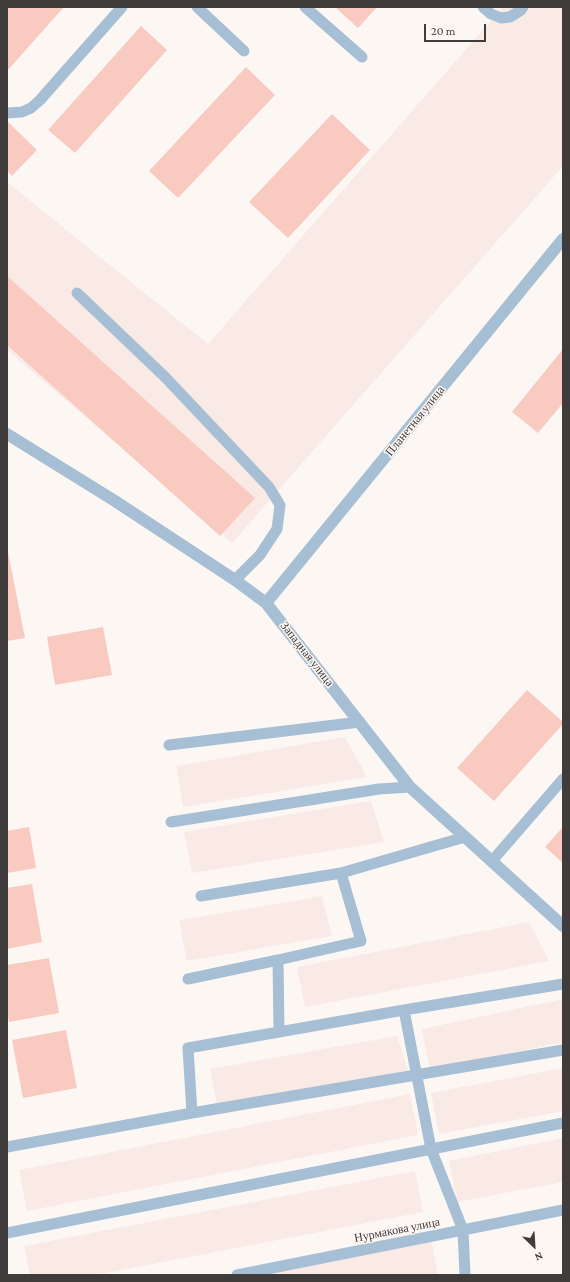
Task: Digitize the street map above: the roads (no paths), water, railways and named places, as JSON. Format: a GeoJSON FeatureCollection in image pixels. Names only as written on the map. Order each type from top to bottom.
{"type":"FeatureCollection","features":[{"type":"Feature","properties":{"kind":"street","name":"Планетная улица"},"geometry":{"type":"LineString","coordinates":[[266,603],[563,239]]}},
{"type":"Feature","properties":{"kind":"street","name":"Западная улица"},"geometry":{"type":"LineString","coordinates":[[7,434],[115,501],[235,580],[266,603],[410,787],[563,926]]}},
{"type":"Feature","properties":{"kind":"lane"},"geometry":{"type":"LineString","coordinates":[[7,113],[22,112],[31,108],[40,100],[122,7]]}},
{"type":"Feature","properties":{"kind":"lane"},"geometry":{"type":"LineString","coordinates":[[196,7],[244,51]]}},
{"type":"Feature","properties":{"kind":"lane"},"geometry":{"type":"LineString","coordinates":[[305,7],[362,57]]}},
{"type":"Feature","properties":{"kind":"lane"},"geometry":{"type":"LineString","coordinates":[[483,7],[491,14],[501,18],[510,17],[523,7]]}},
{"type":"Feature","properties":{"kind":"lane"},"geometry":{"type":"LineString","coordinates":[[77,293],[165,377],[269,487],[280,506],[277,529],[260,555],[235,580]]}},
{"type":"Feature","properties":{"kind":"lane"},"geometry":{"type":"LineString","coordinates":[[169,745],[360,722]]}},
{"type":"Feature","properties":{"kind":"lane"},"geometry":{"type":"LineString","coordinates":[[492,861],[563,779]]}},
{"type":"Feature","properties":{"kind":"lane"},"geometry":{"type":"LineString","coordinates":[[171,822],[379,789],[410,787]]}},
{"type":"Feature","properties":{"kind":"lane"},"geometry":{"type":"LineString","coordinates":[[201,896],[341,873],[465,837]]}},
{"type":"Feature","properties":{"kind":"lane"},"geometry":{"type":"LineString","coordinates":[[188,979],[360,941],[341,873]]}},
{"type":"Feature","properties":{"kind":"lane"},"geometry":{"type":"LineString","coordinates":[[278,960],[279,1032]]}},
{"type":"Feature","properties":{"kind":"lane"},"geometry":{"type":"LineString","coordinates":[[192,1112],[188,1048],[563,984]]}},
{"type":"Feature","properties":{"kind":"lane"},"geometry":{"type":"LineString","coordinates":[[404,1010],[431,1149],[464,1230],[465,1275]]}},
{"type":"Feature","properties":{"kind":"lane"},"geometry":{"type":"LineString","coordinates":[[7,1147],[192,1112],[563,1050]]}},
{"type":"Feature","properties":{"kind":"lane"},"geometry":{"type":"LineString","coordinates":[[7,1233],[563,1123]]}},
{"type":"Feature","properties":{"kind":"lane","name":"Нурмакова улица"},"geometry":{"type":"LineString","coordinates":[[237,1275],[563,1210]]}}]}
